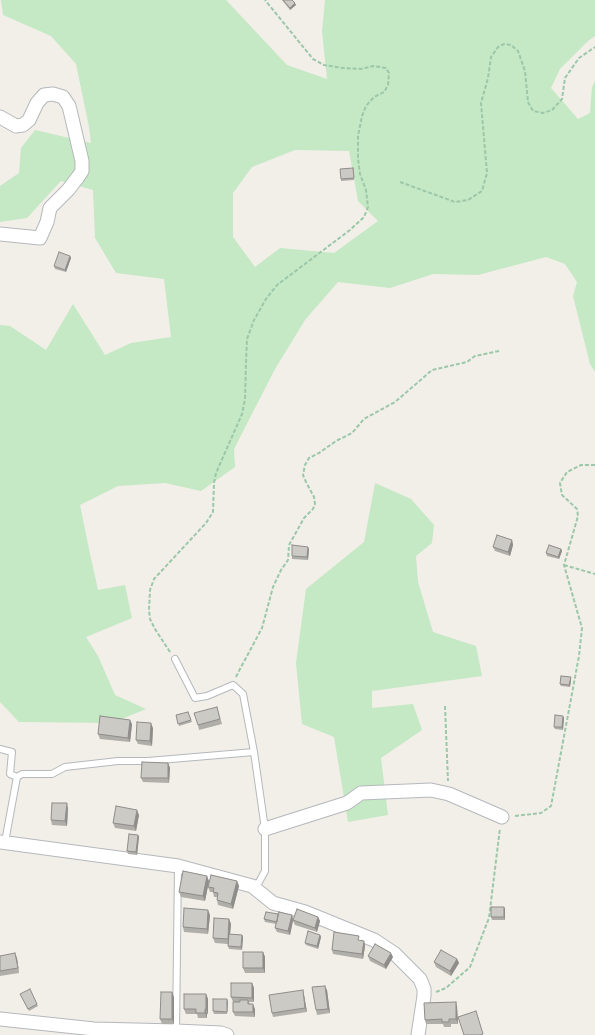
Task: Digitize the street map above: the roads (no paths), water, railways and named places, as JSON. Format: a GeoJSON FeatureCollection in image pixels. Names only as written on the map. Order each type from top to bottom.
{"type":"FeatureCollection","features":[{"type":"Feature","properties":{"kind":"street"},"geometry":{"type":"LineString","coordinates":[[0,117],[16,126],[23,125],[29,120],[37,102],[44,95],[54,94],[63,97],[69,106],[82,161],[82,171],[78,177],[68,190],[50,208],[47,222],[40,238],[0,234]]}},
{"type":"Feature","properties":{"kind":"street"},"geometry":{"type":"LineString","coordinates":[[265,829],[347,803],[361,793],[432,790],[449,794],[502,817]]}},
{"type":"Feature","properties":{"kind":"street"},"geometry":{"type":"LineString","coordinates":[[2,842],[178,866],[252,886],[273,903],[305,912],[374,940],[395,954],[420,979],[424,989],[424,996],[418,1035]]}},
{"type":"Feature","properties":{"kind":"street"},"geometry":{"type":"LineString","coordinates":[[0,1019],[94,1029],[221,1033],[227,1035]]}},
{"type":"Feature","properties":{"kind":"lane"},"geometry":{"type":"LineString","coordinates":[[175,659],[195,698],[207,696],[233,685],[243,694],[254,752],[265,829],[265,871],[259,882],[252,886]]}},
{"type":"Feature","properties":{"kind":"lane"},"geometry":{"type":"LineString","coordinates":[[0,749],[12,752],[10,774],[17,777]]}},
{"type":"Feature","properties":{"kind":"lane"},"geometry":{"type":"LineString","coordinates":[[2,842],[17,777],[22,774],[52,774],[65,767],[118,761],[148,761],[254,752]]}},
{"type":"Feature","properties":{"kind":"lane"},"geometry":{"type":"LineString","coordinates":[[176,1031],[178,866]]}}]}
